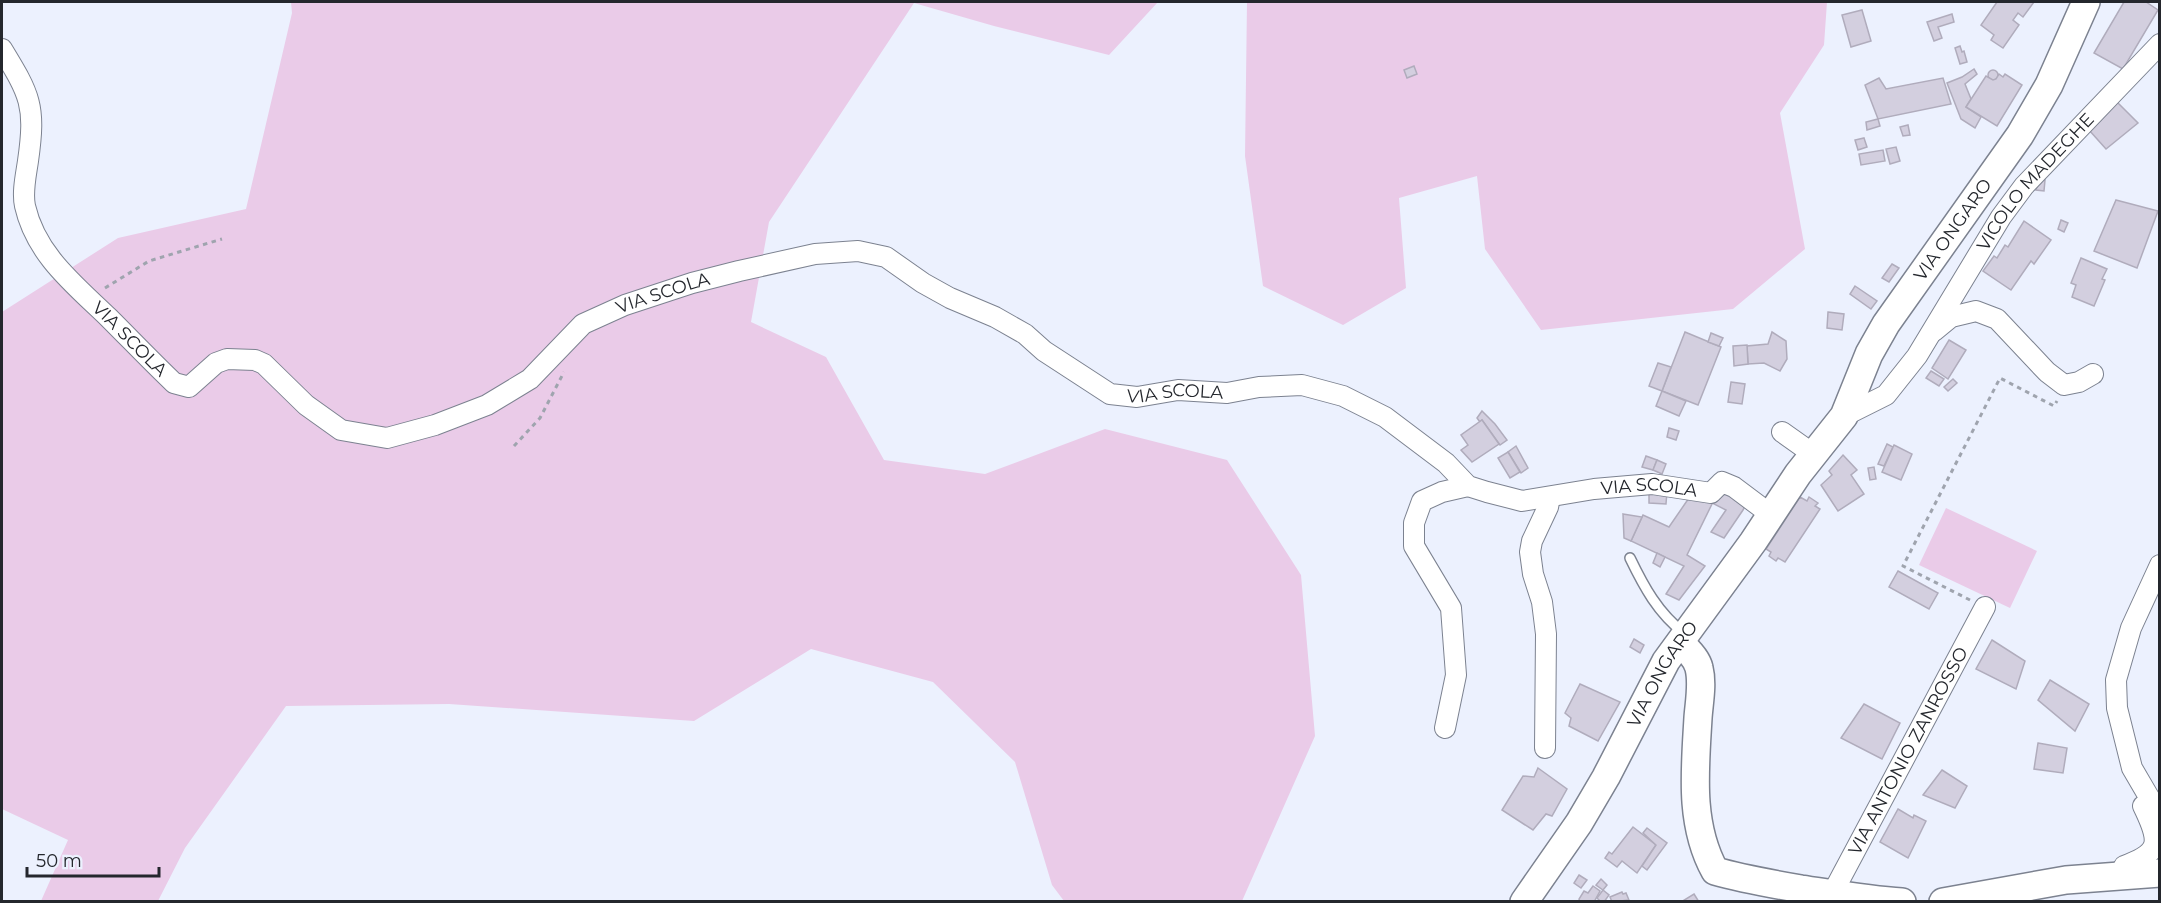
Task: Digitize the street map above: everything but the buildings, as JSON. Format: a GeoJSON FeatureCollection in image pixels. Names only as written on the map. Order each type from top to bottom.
{"type":"FeatureCollection","features":[{"type":"Feature","properties":{"kind":"main road","name":"VIA ONGARO"},"geometry":{"type":"LineString","coordinates":[[1524,902],[1579,823],[1606,777],[1666,661],[1753,542],[1813,454],[1844,416],[1869,354],[1886,324],[2020,135],[2049,85],[2086,2]]}},
{"type":"Feature","properties":{"kind":"main road"},"geometry":{"type":"LineString","coordinates":[[1683,638],[1699,666],[1694,772],[1695,807],[1705,852],[1715,871],[1741,879],[1873,900],[1902,902]]}},
{"type":"Feature","properties":{"kind":"main road"},"geometry":{"type":"LineString","coordinates":[[1943,902],[2066,880],[2160,873]]}},
{"type":"Feature","properties":{"kind":"street","name":"VICOLO MADEGHE"},"geometry":{"type":"LineString","coordinates":[[1844,416],[1886,395],[1917,356],[2001,217],[2024,186],[2160,44]]}},
{"type":"Feature","properties":{"kind":"street","name":"VIA SCOLA"},"geometry":{"type":"LineString","coordinates":[[2,49],[29,97],[32,112],[24,204],[34,233],[53,263],[174,383],[189,387],[216,363],[227,359],[255,360],[264,364],[306,405],[341,430],[387,438],[435,425],[487,405],[531,379],[583,324],[625,304],[750,268],[815,254],[858,251],[886,256],[922,283],[1025,334],[1044,351],[1110,394],[1137,397],[1178,390],[1227,393],[1259,387],[1302,385],[1344,396],[1384,417],[1446,463],[1468,486],[1522,501],[1594,489],[1652,484],[1711,493],[1722,482],[1734,487],[1770,514]]}},
{"type":"Feature","properties":{"kind":"street","name":"VICOLO MADEGHE"},"geometry":{"type":"LineString","coordinates":[[1929,334],[1951,317],[1976,311],[1997,319],[2047,372],[2064,385]]}},
{"type":"Feature","properties":{"kind":"street"},"geometry":{"type":"LineString","coordinates":[[2064,385],[2079,382],[2093,374]]}},
{"type":"Feature","properties":{"kind":"street"},"geometry":{"type":"LineString","coordinates":[[1782,432],[1813,454]]}},
{"type":"Feature","properties":{"kind":"street"},"geometry":{"type":"LineString","coordinates":[[1445,728],[1456,675],[1451,608],[1414,546],[1414,523],[1422,501],[1442,492],[1468,486]]}},
{"type":"Feature","properties":{"kind":"street"},"geometry":{"type":"LineString","coordinates":[[1545,748],[1546,634],[1542,602],[1533,574],[1530,552],[1532,540],[1548,507],[1550,497]]}},
{"type":"Feature","properties":{"kind":"street"},"geometry":{"type":"LineString","coordinates":[[2160,565],[2131,628],[2116,680],[2117,708],[2132,768],[2160,816]]}},
{"type":"Feature","properties":{"kind":"street","name":"VIA ANTONIO ZANROSSO"},"geometry":{"type":"LineString","coordinates":[[1832,894],[1985,607]]}},
{"type":"Feature","properties":{"kind":"street"},"geometry":{"type":"LineString","coordinates":[[2139,799],[2158,834],[2157,847],[2152,855],[2124,866],[2129,884],[2146,882],[2160,886]]}},
{"type":"Feature","properties":{"kind":"lane"},"geometry":{"type":"LineString","coordinates":[[1630,558],[1647,593],[1683,638]]}},
{"type":"Feature","properties":{"kind":"path"},"geometry":{"type":"LineString","coordinates":[[88,298],[149,261],[222,239]]}},
{"type":"Feature","properties":{"kind":"path"},"geometry":{"type":"LineString","coordinates":[[514,446],[540,418],[564,371]]}},
{"type":"Feature","properties":{"kind":"path"},"geometry":{"type":"LineString","coordinates":[[1985,607],[1903,566],[2000,378],[2054,406],[2064,385]]}},
{"type":"Feature","properties":{"kind":"shaded area"},"geometry":{"type":"Polygon","coordinates":[[[291,2],[1158,2],[1109,55],[914,3],[769,222],[751,322],[826,357],[884,460],[985,474],[1105,429],[1227,460],[1301,575],[1315,736],[1242,901],[1064,901],[1052,885],[1015,762],[933,682],[811,649],[694,721],[449,704],[286,706],[185,848],[158,901],[41,901],[68,840],[2,809],[2,312],[118,238],[246,209],[292,13],[291,2]]]}},
{"type":"Feature","properties":{"kind":"shaded area"},"geometry":{"type":"Polygon","coordinates":[[[1247,2],[1827,2],[1824,45],[1780,113],[1805,249],[1733,309],[1541,330],[1485,249],[1477,176],[1399,198],[1406,288],[1343,325],[1263,286],[1245,156],[1247,2]]]}},
{"type":"Feature","properties":{"kind":"shaded area"},"geometry":{"type":"Polygon","coordinates":[[[1946,508],[2037,551],[2010,608],[1919,565],[1946,508]]]}}]}
